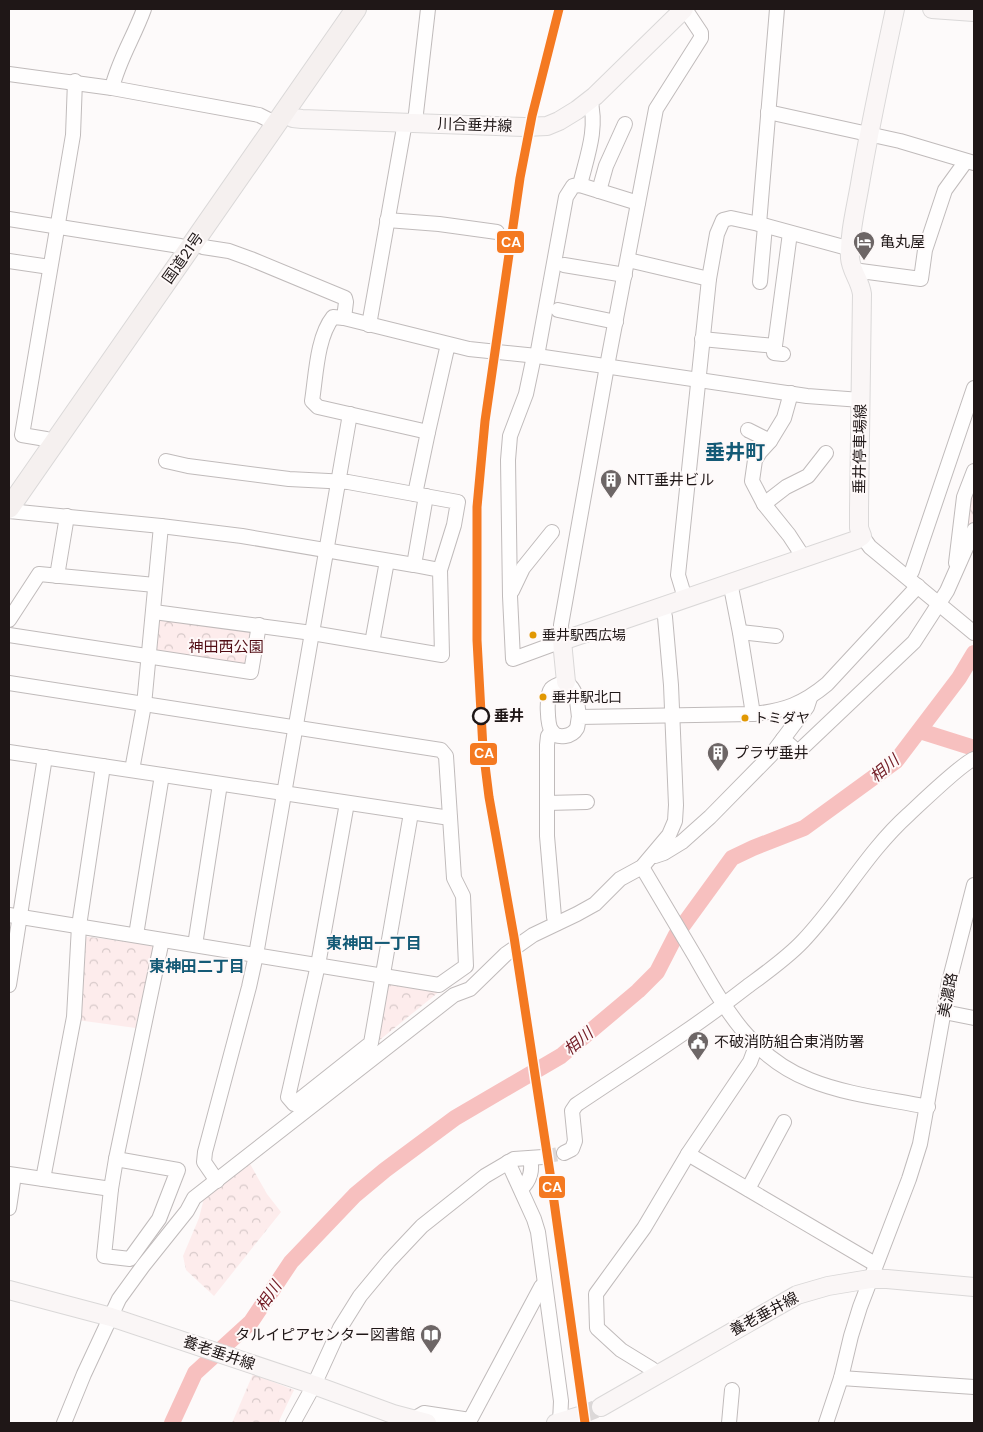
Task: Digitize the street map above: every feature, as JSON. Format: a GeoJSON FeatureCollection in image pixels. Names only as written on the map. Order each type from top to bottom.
{"type":"FeatureCollection","features":[{"type":"Feature","properties":{"kind":"highway","name":"国道21号"},"geometry":{"type":"LineString","coordinates":[[9,509],[356,9]]}},
{"type":"Feature","properties":{"kind":"main road","name":"川合垂井線"},"geometry":{"type":"LineString","coordinates":[[279,118],[547,126],[559,121],[584,105],[684,9]]}},
{"type":"Feature","properties":{"kind":"main road","name":"垂井停車場線"},"geometry":{"type":"LineString","coordinates":[[862,536],[859,528],[862,294],[861,284],[852,270],[850,249],[869,133],[895,9]]}},
{"type":"Feature","properties":{"kind":"main road"},"geometry":{"type":"LineString","coordinates":[[932,9],[974,12]]}},
{"type":"Feature","properties":{"kind":"main road"},"geometry":{"type":"LineString","coordinates":[[566,682],[562,641],[856,540],[862,536]]}},
{"type":"Feature","properties":{"kind":"main road","name":"養老垂井線"},"geometry":{"type":"LineString","coordinates":[[602,1407],[797,1295],[873,1272],[886,1279],[974,1288]]}},
{"type":"Feature","properties":{"kind":"main road","name":"養老垂井線"},"geometry":{"type":"LineString","coordinates":[[9,1290],[111,1317],[314,1385],[417,1422]]}},
{"type":"Feature","properties":{"kind":"main road"},"geometry":{"type":"LineString","coordinates":[[558,1423],[579,1416]]}},
{"type":"Feature","properties":{"kind":"street"},"geometry":{"type":"LineString","coordinates":[[112,88],[118,66],[144,9]]}},
{"type":"Feature","properties":{"kind":"street"},"geometry":{"type":"LineString","coordinates":[[369,325],[388,220],[410,122],[428,9]]}},
{"type":"Feature","properties":{"kind":"street"},"geometry":{"type":"LineString","coordinates":[[638,203],[580,184],[573,186],[566,197],[536,356],[526,394],[510,436],[508,460],[513,659],[562,641],[561,625],[607,366],[628,260],[656,108],[701,38],[701,33],[684,9]]}},
{"type":"Feature","properties":{"kind":"street"},"geometry":{"type":"LineString","coordinates":[[760,282],[768,112],[777,9]]}},
{"type":"Feature","properties":{"kind":"street"},"geometry":{"type":"LineString","coordinates":[[9,74],[75,81],[279,118]]}},
{"type":"Feature","properties":{"kind":"street"},"geometry":{"type":"LineString","coordinates":[[53,445],[46,439],[22,435],[73,135],[75,81]]}},
{"type":"Feature","properties":{"kind":"street"},"geometry":{"type":"LineString","coordinates":[[580,184],[593,136],[594,112],[584,105]]}},
{"type":"Feature","properties":{"kind":"street"},"geometry":{"type":"LineString","coordinates":[[768,112],[869,133],[970,162],[945,190],[925,250],[921,279],[852,270]]}},
{"type":"Feature","properties":{"kind":"street"},"geometry":{"type":"LineString","coordinates":[[599,191],[606,166],[625,124]]}},
{"type":"Feature","properties":{"kind":"street"},"geometry":{"type":"LineString","coordinates":[[684,598],[678,574],[702,339],[709,278],[717,234],[723,220],[731,218],[762,225],[850,249]]}},
{"type":"Feature","properties":{"kind":"street"},"geometry":{"type":"LineString","coordinates":[[9,219],[180,246],[229,251],[345,298],[344,318]]}},
{"type":"Feature","properties":{"kind":"street"},"geometry":{"type":"LineString","coordinates":[[388,220],[439,224],[497,232]]}},
{"type":"Feature","properties":{"kind":"street"},"geometry":{"type":"LineString","coordinates":[[702,339],[779,350],[790,232]]}},
{"type":"Feature","properties":{"kind":"street"},"geometry":{"type":"LineString","coordinates":[[628,260],[709,278]]}},
{"type":"Feature","properties":{"kind":"street"},"geometry":{"type":"LineString","coordinates":[[9,261],[50,267]]}},
{"type":"Feature","properties":{"kind":"street"},"geometry":{"type":"LineString","coordinates":[[564,265],[625,275]]}},
{"type":"Feature","properties":{"kind":"street"},"geometry":{"type":"LineString","coordinates":[[558,310],[616,322]]}},
{"type":"Feature","properties":{"kind":"street"},"geometry":{"type":"LineString","coordinates":[[428,432],[318,407],[312,401],[322,338],[327,325],[333,317],[344,318],[469,349],[536,356],[791,393],[861,400]]}},
{"type":"Feature","properties":{"kind":"street"},"geometry":{"type":"LineString","coordinates":[[414,565],[428,432],[448,344]]}},
{"type":"Feature","properties":{"kind":"street"},"geometry":{"type":"LineString","coordinates":[[579,717],[775,712],[810,698],[827,684],[913,581],[915,562],[974,388]]}},
{"type":"Feature","properties":{"kind":"street"},"geometry":{"type":"LineString","coordinates":[[791,393],[784,418],[770,441],[755,460],[752,481],[764,504],[804,558]]}},
{"type":"Feature","properties":{"kind":"street"},"geometry":{"type":"LineString","coordinates":[[217,1181],[204,1162],[205,1152],[247,996],[256,955],[350,414]]}},
{"type":"Feature","properties":{"kind":"street"},"geometry":{"type":"LineString","coordinates":[[748,430],[770,441]]}},
{"type":"Feature","properties":{"kind":"street"},"geometry":{"type":"LineString","coordinates":[[764,504],[786,487],[808,476],[826,453]]}},
{"type":"Feature","properties":{"kind":"street"},"geometry":{"type":"LineString","coordinates":[[154,612],[259,625],[442,655],[440,570],[454,526],[458,502],[348,482],[289,479],[188,466],[166,461]]}},
{"type":"Feature","properties":{"kind":"street"},"geometry":{"type":"LineString","coordinates":[[957,569],[955,560],[964,497],[974,471]]}},
{"type":"Feature","properties":{"kind":"street"},"geometry":{"type":"LineString","coordinates":[[9,509],[242,536],[440,570]]}},
{"type":"Feature","properties":{"kind":"street"},"geometry":{"type":"LineString","coordinates":[[57,576],[67,516]]}},
{"type":"Feature","properties":{"kind":"street"},"geometry":{"type":"LineString","coordinates":[[132,770],[144,705],[161,526]]}},
{"type":"Feature","properties":{"kind":"street"},"geometry":{"type":"LineString","coordinates":[[783,739],[798,752],[914,642],[941,606],[974,530]]}},
{"type":"Feature","properties":{"kind":"street"},"geometry":{"type":"LineString","coordinates":[[510,596],[523,568],[552,532]]}},
{"type":"Feature","properties":{"kind":"street"},"geometry":{"type":"LineString","coordinates":[[862,536],[870,548],[913,581],[974,633]]}},
{"type":"Feature","properties":{"kind":"street"},"geometry":{"type":"LineString","coordinates":[[372,643],[387,561]]}},
{"type":"Feature","properties":{"kind":"street"},"geometry":{"type":"LineString","coordinates":[[9,620],[39,574],[155,585]]}},
{"type":"Feature","properties":{"kind":"street"},"geometry":{"type":"LineString","coordinates":[[730,582],[753,714]]}},
{"type":"Feature","properties":{"kind":"street"},"geometry":{"type":"LineString","coordinates":[[647,867],[669,835],[675,821],[676,806],[671,685],[665,617],[661,606]]}},
{"type":"Feature","properties":{"kind":"street"},"geometry":{"type":"LineString","coordinates":[[9,635],[251,672],[259,625]]}},
{"type":"Feature","properties":{"kind":"street"},"geometry":{"type":"LineString","coordinates":[[740,632],[776,636]]}},
{"type":"Feature","properties":{"kind":"street"},"geometry":{"type":"LineString","coordinates":[[566,682],[576,694],[579,717],[577,728],[572,734],[558,736],[552,731],[548,714],[548,698],[550,690],[556,685],[566,682]]}},
{"type":"Feature","properties":{"kind":"street"},"geometry":{"type":"LineString","coordinates":[[9,683],[441,750],[446,756],[454,878],[464,896],[466,966],[439,985],[14,916]]}},
{"type":"Feature","properties":{"kind":"street"},"geometry":{"type":"LineString","coordinates":[[64,1423],[84,1374],[119,1299],[187,1211],[194,1198],[454,995],[470,989],[506,954],[533,935],[595,904],[620,880],[647,867],[664,853],[682,842],[710,817],[771,755],[807,707],[810,698]]}},
{"type":"Feature","properties":{"kind":"street"},"geometry":{"type":"LineString","coordinates":[[552,731],[548,736],[547,745],[547,803],[549,872],[554,917],[557,923]]}},
{"type":"Feature","properties":{"kind":"street"},"geometry":{"type":"LineString","coordinates":[[9,752],[450,818]]}},
{"type":"Feature","properties":{"kind":"street"},"geometry":{"type":"LineString","coordinates":[[9,985],[14,916],[46,757]]}},
{"type":"Feature","properties":{"kind":"street"},"geometry":{"type":"LineString","coordinates":[[564,1153],[572,1149],[575,1141],[572,1111],[576,1105],[788,956],[804,940],[898,824],[974,759]]}},
{"type":"Feature","properties":{"kind":"street"},"geometry":{"type":"LineString","coordinates":[[43,1179],[74,1017],[79,926],[103,766]]}},
{"type":"Feature","properties":{"kind":"street"},"geometry":{"type":"LineString","coordinates":[[136,935],[162,775]]}},
{"type":"Feature","properties":{"kind":"street"},"geometry":{"type":"LineString","coordinates":[[195,945],[220,784]]}},
{"type":"Feature","properties":{"kind":"street"},"geometry":{"type":"LineString","coordinates":[[547,803],[587,802]]}},
{"type":"Feature","properties":{"kind":"street"},"geometry":{"type":"LineString","coordinates":[[346,803],[318,965],[288,1097],[294,1104],[371,1044],[411,813]]}},
{"type":"Feature","properties":{"kind":"street"},"geometry":{"type":"LineString","coordinates":[[647,867],[722,1003],[739,1027],[756,1046],[782,1066],[809,1080],[837,1089],[928,1107]]}},
{"type":"Feature","properties":{"kind":"street","name":"美濃路"},"geometry":{"type":"LineString","coordinates":[[826,1423],[841,1378],[851,1336],[873,1272],[909,1180],[920,1144],[949,982],[974,885]]}},
{"type":"Feature","properties":{"kind":"street"},"geometry":{"type":"LineString","coordinates":[[116,1159],[178,1170],[159,1219],[130,1259],[104,1256],[116,1159],[162,940]]}},
{"type":"Feature","properties":{"kind":"street"},"geometry":{"type":"LineString","coordinates":[[944,1012],[974,1018]]}},
{"type":"Feature","properties":{"kind":"street"},"geometry":{"type":"LineString","coordinates":[[652,1368],[621,1350],[597,1328],[596,1294],[644,1228],[688,1154],[750,1062],[756,1046]]}},
{"type":"Feature","properties":{"kind":"street"},"geometry":{"type":"LineString","coordinates":[[748,1189],[784,1122]]}},
{"type":"Feature","properties":{"kind":"street"},"geometry":{"type":"LineString","coordinates":[[688,1154],[748,1189],[873,1272]]}},
{"type":"Feature","properties":{"kind":"street"},"geometry":{"type":"LineString","coordinates":[[294,1423],[340,1328],[360,1296],[422,1226],[486,1176],[508,1162],[537,1158],[525,1185],[521,1189]]}},
{"type":"Feature","properties":{"kind":"street"},"geometry":{"type":"LineString","coordinates":[[508,1162],[538,1232],[561,1401],[558,1423]]}},
{"type":"Feature","properties":{"kind":"street"},"geometry":{"type":"LineString","coordinates":[[9,1208],[11,1174],[112,1189]]}},
{"type":"Feature","properties":{"kind":"street"},"geometry":{"type":"LineString","coordinates":[[417,1422],[424,1413],[470,1420],[544,1284]]}},
{"type":"Feature","properties":{"kind":"street"},"geometry":{"type":"LineString","coordinates":[[841,1378],[974,1387]]}},
{"type":"Feature","properties":{"kind":"street"},"geometry":{"type":"LineString","coordinates":[[729,1423],[732,1390]]}},
{"type":"Feature","properties":{"kind":"green space"},"geometry":{"type":"Polygon","coordinates":[[[974,474],[974,524],[959,558],[974,474]]]}},
{"type":"Feature","properties":{"kind":"green space","name":"神田西公園"},"geometry":{"type":"Polygon","coordinates":[[[157,617],[256,629],[251,672],[153,658],[157,617]]]}},
{"type":"Feature","properties":{"kind":"green space"},"geometry":{"type":"Polygon","coordinates":[[[82,936],[160,946],[143,1029],[77,1020],[82,936]]]}},
{"type":"Feature","properties":{"kind":"green space"},"geometry":{"type":"Polygon","coordinates":[[[383,981],[440,991],[371,1047],[383,981]]]}},
{"type":"Feature","properties":{"kind":"green space"},"geometry":{"type":"Polygon","coordinates":[[[249,1162],[267,1194],[281,1212],[214,1296],[186,1270],[183,1256],[199,1218],[204,1198],[249,1162]]]}},
{"type":"Feature","properties":{"kind":"green space"},"geometry":{"type":"Polygon","coordinates":[[[253,1374],[294,1390],[278,1423],[232,1423],[253,1374]]]}},
{"type":"Feature","properties":{"kind":"waterway","name":"相川"},"geometry":{"type":"LineString","coordinates":[[172,1423],[195,1373],[251,1322],[291,1262],[355,1195],[385,1170],[455,1118],[561,1056],[638,991],[657,972],[676,935],[732,858],[804,828],[896,761],[959,678],[974,653]]}},
{"type":"Feature","properties":{"kind":"waterway"},"geometry":{"type":"LineString","coordinates":[[920,731],[974,748]]}},
{"type":"Feature","properties":{"kind":"tunnel"},"geometry":{"type":"LineString","coordinates":[[543,1157],[564,1153]]}},
{"type":"Feature","properties":{"kind":"tunnel"},"geometry":{"type":"LineString","coordinates":[[579,1416],[601,1407]]}},
{"type":"Feature","properties":{"kind":"transit line","name":"CA"},"geometry":{"type":"LineString","coordinates":[[559,9],[532,116],[520,178],[485,421],[477,507],[477,640],[483,749],[489,797],[514,937],[550,1173],[585,1423]]}},
{"type":"Feature","properties":{"kind":"place","name":"亀丸屋"},"geometry":{"type":"Point","coordinates":[864,261]}},
{"type":"Feature","properties":{"kind":"place","name":"NTT垂井ビル"},"geometry":{"type":"Point","coordinates":[611,499]}},
{"type":"Feature","properties":{"kind":"place","name":"垂井駅西広場"},"geometry":{"type":"Point","coordinates":[533,635]}},
{"type":"Feature","properties":{"kind":"place","name":"垂井駅北口"},"geometry":{"type":"Point","coordinates":[543,697]}},
{"type":"Feature","properties":{"kind":"place","name":"垂井"},"geometry":{"type":"Point","coordinates":[481,716]}},
{"type":"Feature","properties":{"kind":"place","name":"トミダヤ"},"geometry":{"type":"Point","coordinates":[745,718]}},
{"type":"Feature","properties":{"kind":"place","name":"プラザ垂井"},"geometry":{"type":"Point","coordinates":[718,772]}},
{"type":"Feature","properties":{"kind":"place","name":"不破消防組合東消防署"},"geometry":{"type":"Point","coordinates":[698,1061]}},
{"type":"Feature","properties":{"kind":"place","name":"タルイピアセンター図書館"},"geometry":{"type":"Point","coordinates":[431,1354]}},
{"type":"Feature","properties":{"kind":"district","name":"垂井町"},"geometry":{"type":"Point","coordinates":[735,452]}},
{"type":"Feature","properties":{"kind":"district","name":"東神田一丁目"},"geometry":{"type":"Point","coordinates":[374,943]}},
{"type":"Feature","properties":{"kind":"district","name":"東神田二丁目"},"geometry":{"type":"Point","coordinates":[197,966]}}]}
